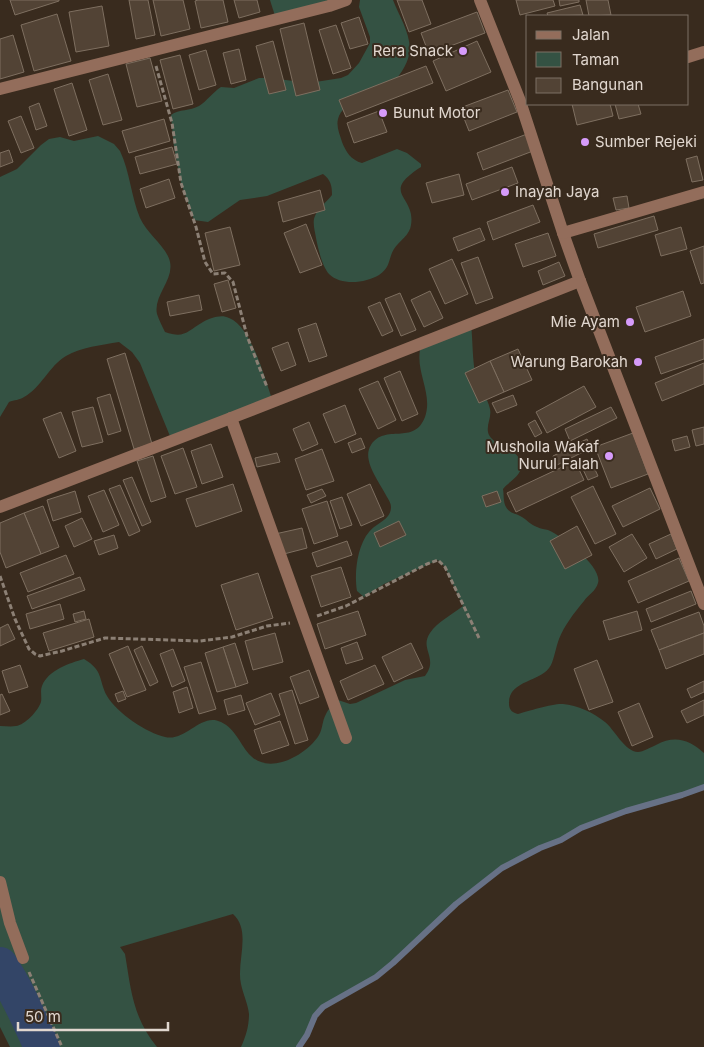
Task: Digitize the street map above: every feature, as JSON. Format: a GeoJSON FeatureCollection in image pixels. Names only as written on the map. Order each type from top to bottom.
{"type":"FeatureCollection","features":[{"type":"Feature","properties":{"kind":"street"},"geometry":{"type":"LineString","coordinates":[[0,90],[329,6],[346,0]]}},
{"type":"Feature","properties":{"kind":"street"},"geometry":{"type":"LineString","coordinates":[[480,0],[524,100],[563,233],[580,281],[704,604]]}},
{"type":"Feature","properties":{"kind":"street"},"geometry":{"type":"LineString","coordinates":[[689,57],[704,52]]}},
{"type":"Feature","properties":{"kind":"street"},"geometry":{"type":"LineString","coordinates":[[563,233],[704,192]]}},
{"type":"Feature","properties":{"kind":"street"},"geometry":{"type":"LineString","coordinates":[[0,507],[580,281]]}},
{"type":"Feature","properties":{"kind":"street"},"geometry":{"type":"LineString","coordinates":[[231,418],[346,738]]}},
{"type":"Feature","properties":{"kind":"street"},"geometry":{"type":"LineString","coordinates":[[0,882],[10,922],[22,958]]}},
{"type":"Feature","properties":{"kind":"path"},"geometry":{"type":"LineString","coordinates":[[152,51],[172,123],[181,183],[196,227],[205,262],[213,274],[225,273],[233,282],[247,336],[273,402]]}},
{"type":"Feature","properties":{"kind":"path"},"geometry":{"type":"LineString","coordinates":[[0,576],[15,619],[29,648],[40,656],[105,638],[200,641],[232,638],[267,626],[303,621],[346,606],[438,560],[445,568],[478,638]]}},
{"type":"Feature","properties":{"kind":"path"},"geometry":{"type":"LineString","coordinates":[[22,958],[62,1047]]}},
{"type":"Feature","properties":{"kind":"green space"},"geometry":{"type":"Polygon","coordinates":[[[270,0],[334,0],[276,19],[270,0]]]}},
{"type":"Feature","properties":{"kind":"green space"},"geometry":{"type":"Polygon","coordinates":[[[360,0],[393,0],[405,27],[410,48],[402,71],[391,84],[378,92],[353,102],[341,112],[338,119],[338,131],[342,142],[349,155],[362,163],[397,149],[407,153],[421,164],[421,167],[402,183],[402,195],[411,215],[409,232],[394,249],[383,272],[367,280],[347,282],[334,278],[329,274],[319,252],[314,218],[318,210],[332,195],[331,183],[323,174],[267,196],[240,200],[208,222],[194,220],[181,183],[174,147],[171,115],[199,106],[221,87],[234,88],[259,78],[309,83],[341,78],[348,75],[359,63],[370,43],[370,37],[359,7],[360,0]]]}},
{"type":"Feature","properties":{"kind":"green space"},"geometry":{"type":"Polygon","coordinates":[[[98,136],[114,144],[120,151],[140,218],[168,256],[170,262],[169,275],[160,294],[157,307],[157,314],[165,332],[177,335],[186,333],[198,325],[219,316],[229,318],[237,323],[257,355],[273,402],[172,441],[140,363],[132,352],[119,342],[85,348],[66,356],[55,365],[30,393],[21,399],[9,402],[0,417],[0,177],[17,169],[49,139],[60,137],[74,141],[98,136]]]}},
{"type":"Feature","properties":{"kind":"green space"},"geometry":{"type":"Polygon","coordinates":[[[471,324],[476,378],[490,409],[489,435],[493,440],[513,452],[520,459],[521,469],[503,489],[506,507],[509,511],[533,525],[554,533],[571,545],[588,561],[598,576],[596,588],[564,629],[547,671],[519,685],[514,690],[510,696],[510,708],[518,714],[559,704],[580,708],[605,722],[624,744],[633,751],[638,752],[675,739],[693,744],[704,753],[704,787],[626,811],[581,828],[561,840],[539,848],[502,868],[456,904],[376,977],[323,1007],[315,1016],[307,1035],[299,1047],[241,1047],[247,1031],[249,1014],[240,975],[242,929],[239,921],[233,914],[120,947],[125,954],[131,992],[138,1014],[157,1047],[10,1047],[0,1027],[0,726],[16,726],[27,720],[41,702],[41,690],[45,680],[54,671],[84,659],[98,671],[107,696],[118,709],[150,731],[165,737],[173,737],[207,721],[214,720],[226,725],[251,756],[268,764],[278,763],[297,755],[313,742],[319,735],[327,712],[338,700],[350,704],[356,703],[405,680],[425,676],[430,664],[427,639],[430,633],[441,622],[463,606],[445,567],[438,560],[384,584],[364,597],[357,591],[356,569],[359,552],[369,532],[389,515],[391,507],[368,457],[371,445],[377,439],[384,435],[414,431],[420,426],[425,417],[427,400],[420,367],[420,350],[471,324]]]}},
{"type":"Feature","properties":{"kind":"building"},"geometry":{"type":"Polygon","coordinates":[[[10,0],[59,0],[59,1],[15,15],[10,0]]]}},
{"type":"Feature","properties":{"kind":"building"},"geometry":{"type":"Polygon","coordinates":[[[129,0],[148,0],[155,35],[136,39],[129,0]]]}},
{"type":"Feature","properties":{"kind":"building"},"geometry":{"type":"Polygon","coordinates":[[[153,0],[183,0],[190,29],[161,36],[153,0]]]}},
{"type":"Feature","properties":{"kind":"building"},"geometry":{"type":"Polygon","coordinates":[[[223,0],[228,22],[201,28],[195,1],[223,0]]]}},
{"type":"Feature","properties":{"kind":"building"},"geometry":{"type":"Polygon","coordinates":[[[234,0],[257,0],[260,12],[239,18],[234,0]]]}},
{"type":"Feature","properties":{"kind":"building"},"geometry":{"type":"Polygon","coordinates":[[[397,0],[422,0],[431,24],[409,32],[397,0]]]}},
{"type":"Feature","properties":{"kind":"building"},"geometry":{"type":"Polygon","coordinates":[[[516,0],[553,0],[555,6],[520,15],[516,0]]]}},
{"type":"Feature","properties":{"kind":"building"},"geometry":{"type":"Polygon","coordinates":[[[559,0],[579,0],[579,2],[560,6],[559,0]]]}},
{"type":"Feature","properties":{"kind":"building"},"geometry":{"type":"Polygon","coordinates":[[[586,0],[608,0],[611,15],[589,15],[586,0]]]}},
{"type":"Feature","properties":{"kind":"building"},"geometry":{"type":"Polygon","coordinates":[[[580,5],[583,15],[548,15],[547,13],[580,5]]]}},
{"type":"Feature","properties":{"kind":"building"},"geometry":{"type":"Polygon","coordinates":[[[102,6],[109,46],[76,52],[69,12],[102,6]]]}},
{"type":"Feature","properties":{"kind":"building"},"geometry":{"type":"Polygon","coordinates":[[[477,12],[485,33],[429,54],[421,33],[477,12]]]}},
{"type":"Feature","properties":{"kind":"building"},"geometry":{"type":"Polygon","coordinates":[[[57,14],[71,61],[34,71],[21,25],[57,14]]]}},
{"type":"Feature","properties":{"kind":"building"},"geometry":{"type":"Polygon","coordinates":[[[359,17],[368,44],[350,49],[341,23],[359,17]]]}},
{"type":"Feature","properties":{"kind":"building"},"geometry":{"type":"Polygon","coordinates":[[[304,23],[320,90],[296,96],[280,29],[304,23]]]}},
{"type":"Feature","properties":{"kind":"building"},"geometry":{"type":"Polygon","coordinates":[[[336,25],[351,68],[333,74],[319,30],[336,25]]]}},
{"type":"Feature","properties":{"kind":"building"},"geometry":{"type":"Polygon","coordinates":[[[13,35],[24,72],[0,79],[0,39],[13,35]]]}},
{"type":"Feature","properties":{"kind":"building"},"geometry":{"type":"Polygon","coordinates":[[[273,41],[286,90],[269,94],[256,46],[273,41]]]}},
{"type":"Feature","properties":{"kind":"building"},"geometry":{"type":"Polygon","coordinates":[[[477,41],[491,72],[446,91],[433,61],[477,41]]]}},
{"type":"Feature","properties":{"kind":"building"},"geometry":{"type":"Polygon","coordinates":[[[239,49],[246,80],[231,84],[223,53],[239,49]]]}},
{"type":"Feature","properties":{"kind":"building"},"geometry":{"type":"Polygon","coordinates":[[[206,50],[216,85],[199,90],[189,55],[206,50]]]}},
{"type":"Feature","properties":{"kind":"building"},"geometry":{"type":"Polygon","coordinates":[[[180,55],[193,104],[173,109],[160,60],[180,55]]]}},
{"type":"Feature","properties":{"kind":"building"},"geometry":{"type":"Polygon","coordinates":[[[150,58],[162,101],[137,107],[126,64],[150,58]]]}},
{"type":"Feature","properties":{"kind":"building"},"geometry":{"type":"Polygon","coordinates":[[[426,66],[433,83],[346,117],[339,100],[426,66]]]}},
{"type":"Feature","properties":{"kind":"building"},"geometry":{"type":"Polygon","coordinates":[[[108,74],[122,120],[103,125],[89,80],[108,74]]]}},
{"type":"Feature","properties":{"kind":"building"},"geometry":{"type":"Polygon","coordinates":[[[72,83],[87,130],[69,136],[54,89],[72,83]]]}},
{"type":"Feature","properties":{"kind":"building"},"geometry":{"type":"Polygon","coordinates":[[[508,90],[517,112],[469,131],[460,108],[508,90]]]}},
{"type":"Feature","properties":{"kind":"building"},"geometry":{"type":"Polygon","coordinates":[[[39,103],[47,126],[36,130],[29,107],[39,103]]]}},
{"type":"Feature","properties":{"kind":"building"},"geometry":{"type":"Polygon","coordinates":[[[572,105],[610,105],[613,116],[577,125],[572,105]]]}},
{"type":"Feature","properties":{"kind":"building"},"geometry":{"type":"Polygon","coordinates":[[[615,105],[638,105],[641,114],[619,119],[615,105]]]}},
{"type":"Feature","properties":{"kind":"building"},"geometry":{"type":"Polygon","coordinates":[[[379,111],[387,132],[354,143],[347,123],[379,111]]]}},
{"type":"Feature","properties":{"kind":"building"},"geometry":{"type":"Polygon","coordinates":[[[21,116],[34,148],[21,153],[8,121],[21,116]]]}},
{"type":"Feature","properties":{"kind":"building"},"geometry":{"type":"Polygon","coordinates":[[[164,119],[170,141],[129,153],[122,131],[164,119]]]}},
{"type":"Feature","properties":{"kind":"building"},"geometry":{"type":"Polygon","coordinates":[[[527,134],[533,151],[483,170],[477,153],[527,134]]]}},
{"type":"Feature","properties":{"kind":"building"},"geometry":{"type":"Polygon","coordinates":[[[172,147],[177,164],[140,174],[135,157],[172,147]]]}},
{"type":"Feature","properties":{"kind":"building"},"geometry":{"type":"Polygon","coordinates":[[[9,150],[13,162],[0,167],[0,153],[9,150]]]}},
{"type":"Feature","properties":{"kind":"building"},"geometry":{"type":"Polygon","coordinates":[[[697,156],[703,180],[692,182],[686,159],[697,156]]]}},
{"type":"Feature","properties":{"kind":"building"},"geometry":{"type":"Polygon","coordinates":[[[512,167],[518,183],[472,200],[466,184],[512,167]]]}},
{"type":"Feature","properties":{"kind":"building"},"geometry":{"type":"Polygon","coordinates":[[[459,174],[464,195],[432,203],[426,183],[459,174]]]}},
{"type":"Feature","properties":{"kind":"building"},"geometry":{"type":"Polygon","coordinates":[[[169,179],[175,198],[146,208],[140,189],[169,179]]]}},
{"type":"Feature","properties":{"kind":"building"},"geometry":{"type":"Polygon","coordinates":[[[320,190],[325,210],[283,222],[278,202],[320,190]]]}},
{"type":"Feature","properties":{"kind":"building"},"geometry":{"type":"Polygon","coordinates":[[[627,196],[629,208],[616,210],[613,198],[627,196]]]}},
{"type":"Feature","properties":{"kind":"building"},"geometry":{"type":"Polygon","coordinates":[[[533,205],[540,222],[493,240],[487,222],[533,205]]]}},
{"type":"Feature","properties":{"kind":"building"},"geometry":{"type":"Polygon","coordinates":[[[654,216],[658,230],[598,248],[594,234],[654,216]]]}},
{"type":"Feature","properties":{"kind":"building"},"geometry":{"type":"Polygon","coordinates":[[[306,224],[322,265],[300,273],[284,233],[306,224]]]}},
{"type":"Feature","properties":{"kind":"building"},"geometry":{"type":"Polygon","coordinates":[[[230,227],[240,265],[214,271],[205,233],[230,227]]]}},
{"type":"Feature","properties":{"kind":"building"},"geometry":{"type":"Polygon","coordinates":[[[681,227],[687,249],[661,256],[655,235],[681,227]]]}},
{"type":"Feature","properties":{"kind":"building"},"geometry":{"type":"Polygon","coordinates":[[[480,228],[485,240],[458,251],[453,238],[480,228]]]}},
{"type":"Feature","properties":{"kind":"building"},"geometry":{"type":"Polygon","coordinates":[[[548,233],[556,256],[523,267],[515,244],[548,233]]]}},
{"type":"Feature","properties":{"kind":"building"},"geometry":{"type":"Polygon","coordinates":[[[704,246],[704,283],[701,284],[690,251],[704,246]]]}},
{"type":"Feature","properties":{"kind":"building"},"geometry":{"type":"Polygon","coordinates":[[[478,257],[493,298],[476,304],[461,263],[478,257]]]}},
{"type":"Feature","properties":{"kind":"building"},"geometry":{"type":"Polygon","coordinates":[[[452,259],[468,294],[445,304],[429,269],[452,259]]]}},
{"type":"Feature","properties":{"kind":"building"},"geometry":{"type":"Polygon","coordinates":[[[559,262],[565,276],[543,285],[538,271],[559,262]]]}},
{"type":"Feature","properties":{"kind":"building"},"geometry":{"type":"Polygon","coordinates":[[[228,280],[236,308],[222,312],[214,284],[228,280]]]}},
{"type":"Feature","properties":{"kind":"building"},"geometry":{"type":"Polygon","coordinates":[[[430,291],[443,318],[424,327],[411,300],[430,291]]]}},
{"type":"Feature","properties":{"kind":"building"},"geometry":{"type":"Polygon","coordinates":[[[683,291],[691,316],[645,332],[636,307],[683,291]]]}},
{"type":"Feature","properties":{"kind":"building"},"geometry":{"type":"Polygon","coordinates":[[[400,293],[416,330],[401,336],[385,299],[400,293]]]}},
{"type":"Feature","properties":{"kind":"building"},"geometry":{"type":"Polygon","coordinates":[[[199,295],[202,310],[170,316],[167,302],[199,295]]]}},
{"type":"Feature","properties":{"kind":"building"},"geometry":{"type":"Polygon","coordinates":[[[380,302],[393,331],[382,336],[368,307],[380,302]]]}},
{"type":"Feature","properties":{"kind":"building"},"geometry":{"type":"Polygon","coordinates":[[[316,323],[327,356],[309,362],[298,329],[316,323]]]}},
{"type":"Feature","properties":{"kind":"building"},"geometry":{"type":"Polygon","coordinates":[[[704,339],[704,359],[661,374],[655,357],[704,339]]]}},
{"type":"Feature","properties":{"kind":"building"},"geometry":{"type":"Polygon","coordinates":[[[288,342],[296,365],[281,371],[272,348],[288,342]]]}},
{"type":"Feature","properties":{"kind":"building"},"geometry":{"type":"Polygon","coordinates":[[[518,349],[532,380],[504,392],[490,361],[518,349]]]}},
{"type":"Feature","properties":{"kind":"building"},"geometry":{"type":"Polygon","coordinates":[[[125,353],[152,444],[134,449],[107,359],[125,353]]]}},
{"type":"Feature","properties":{"kind":"building"},"geometry":{"type":"Polygon","coordinates":[[[490,361],[504,392],[479,403],[465,373],[490,361]]]}},
{"type":"Feature","properties":{"kind":"building"},"geometry":{"type":"Polygon","coordinates":[[[704,363],[704,384],[662,401],[655,383],[704,363]]]}},
{"type":"Feature","properties":{"kind":"building"},"geometry":{"type":"Polygon","coordinates":[[[400,371],[418,414],[402,421],[384,378],[400,371]]]}},
{"type":"Feature","properties":{"kind":"building"},"geometry":{"type":"Polygon","coordinates":[[[378,381],[396,420],[378,429],[359,389],[378,381]]]}},
{"type":"Feature","properties":{"kind":"building"},"geometry":{"type":"Polygon","coordinates":[[[584,386],[596,407],[547,433],[536,412],[584,386]]]}},
{"type":"Feature","properties":{"kind":"building"},"geometry":{"type":"Polygon","coordinates":[[[110,394],[121,431],[108,435],[97,398],[110,394]]]}},
{"type":"Feature","properties":{"kind":"building"},"geometry":{"type":"Polygon","coordinates":[[[513,395],[517,405],[497,413],[492,403],[513,395]]]}},
{"type":"Feature","properties":{"kind":"building"},"geometry":{"type":"Polygon","coordinates":[[[345,405],[356,434],[335,443],[323,414],[345,405]]]}},
{"type":"Feature","properties":{"kind":"building"},"geometry":{"type":"Polygon","coordinates":[[[93,407],[103,442],[82,447],[72,412],[93,407]]]}},
{"type":"Feature","properties":{"kind":"building"},"geometry":{"type":"Polygon","coordinates":[[[611,407],[617,418],[570,441],[565,429],[611,407]]]}},
{"type":"Feature","properties":{"kind":"building"},"geometry":{"type":"Polygon","coordinates":[[[61,412],[76,451],[59,458],[43,419],[61,412]]]}},
{"type":"Feature","properties":{"kind":"building"},"geometry":{"type":"Polygon","coordinates":[[[535,420],[542,433],[535,437],[528,424],[535,420]]]}},
{"type":"Feature","properties":{"kind":"building"},"geometry":{"type":"Polygon","coordinates":[[[309,422],[318,444],[302,451],[293,429],[309,422]]]}},
{"type":"Feature","properties":{"kind":"building"},"geometry":{"type":"Polygon","coordinates":[[[704,427],[704,444],[696,446],[692,430],[704,427]]]}},
{"type":"Feature","properties":{"kind":"building"},"geometry":{"type":"Polygon","coordinates":[[[633,433],[648,474],[611,488],[595,447],[633,433]]]}},
{"type":"Feature","properties":{"kind":"building"},"geometry":{"type":"Polygon","coordinates":[[[687,436],[690,447],[675,451],[672,440],[687,436]]]}},
{"type":"Feature","properties":{"kind":"building"},"geometry":{"type":"Polygon","coordinates":[[[361,438],[365,448],[352,453],[348,443],[361,438]]]}},
{"type":"Feature","properties":{"kind":"building"},"geometry":{"type":"Polygon","coordinates":[[[587,439],[591,448],[557,465],[553,456],[587,439]]]}},
{"type":"Feature","properties":{"kind":"building"},"geometry":{"type":"Polygon","coordinates":[[[211,444],[223,477],[202,484],[191,451],[211,444]]]}},
{"type":"Feature","properties":{"kind":"building"},"geometry":{"type":"Polygon","coordinates":[[[183,448],[197,487],[175,494],[161,456],[183,448]]]}},
{"type":"Feature","properties":{"kind":"building"},"geometry":{"type":"Polygon","coordinates":[[[322,449],[334,481],[306,490],[295,459],[322,449]]]}},
{"type":"Feature","properties":{"kind":"building"},"geometry":{"type":"Polygon","coordinates":[[[277,453],[280,462],[257,467],[255,458],[277,453]]]}},
{"type":"Feature","properties":{"kind":"building"},"geometry":{"type":"Polygon","coordinates":[[[153,456],[166,497],[151,502],[137,461],[153,456]]]}},
{"type":"Feature","properties":{"kind":"building"},"geometry":{"type":"Polygon","coordinates":[[[575,461],[584,480],[516,512],[507,493],[575,461]]]}},
{"type":"Feature","properties":{"kind":"building"},"geometry":{"type":"Polygon","coordinates":[[[591,461],[598,476],[588,480],[581,465],[591,461]]]}},
{"type":"Feature","properties":{"kind":"building"},"geometry":{"type":"Polygon","coordinates":[[[132,477],[151,522],[142,526],[123,480],[132,477]]]}},
{"type":"Feature","properties":{"kind":"building"},"geometry":{"type":"Polygon","coordinates":[[[233,484],[242,511],[196,527],[186,499],[233,484]]]}},
{"type":"Feature","properties":{"kind":"building"},"geometry":{"type":"Polygon","coordinates":[[[370,484],[384,516],[361,526],[347,494],[370,484]]]}},
{"type":"Feature","properties":{"kind":"building"},"geometry":{"type":"Polygon","coordinates":[[[120,485],[140,531],[129,536],[109,489],[120,485]]]}},
{"type":"Feature","properties":{"kind":"building"},"geometry":{"type":"Polygon","coordinates":[[[593,486],[616,534],[595,544],[571,497],[593,486]]]}},
{"type":"Feature","properties":{"kind":"building"},"geometry":{"type":"Polygon","coordinates":[[[650,488],[660,509],[623,527],[612,506],[650,488]]]}},
{"type":"Feature","properties":{"kind":"building"},"geometry":{"type":"Polygon","coordinates":[[[322,489],[326,496],[311,503],[307,495],[322,489]]]}},
{"type":"Feature","properties":{"kind":"building"},"geometry":{"type":"Polygon","coordinates":[[[104,490],[119,525],[103,532],[88,496],[104,490]]]}},
{"type":"Feature","properties":{"kind":"building"},"geometry":{"type":"Polygon","coordinates":[[[75,491],[81,512],[53,521],[47,500],[75,491]]]}},
{"type":"Feature","properties":{"kind":"building"},"geometry":{"type":"Polygon","coordinates":[[[497,491],[501,502],[486,507],[482,496],[497,491]]]}},
{"type":"Feature","properties":{"kind":"building"},"geometry":{"type":"Polygon","coordinates":[[[342,497],[352,525],[340,529],[330,501],[342,497]]]}},
{"type":"Feature","properties":{"kind":"building"},"geometry":{"type":"Polygon","coordinates":[[[327,501],[338,536],[314,544],[302,509],[327,501]]]}},
{"type":"Feature","properties":{"kind":"building"},"geometry":{"type":"Polygon","coordinates":[[[43,506],[59,547],[41,554],[24,513],[43,506]]]}},
{"type":"Feature","properties":{"kind":"building"},"geometry":{"type":"Polygon","coordinates":[[[24,513],[41,554],[6,568],[0,552],[0,523],[24,513]]]}},
{"type":"Feature","properties":{"kind":"building"},"geometry":{"type":"Polygon","coordinates":[[[82,518],[92,539],[74,547],[65,526],[82,518]]]}},
{"type":"Feature","properties":{"kind":"building"},"geometry":{"type":"Polygon","coordinates":[[[399,521],[406,535],[380,547],[374,533],[399,521]]]}},
{"type":"Feature","properties":{"kind":"building"},"geometry":{"type":"Polygon","coordinates":[[[577,526],[592,555],[565,569],[550,541],[577,526]]]}},
{"type":"Feature","properties":{"kind":"building"},"geometry":{"type":"Polygon","coordinates":[[[302,528],[307,548],[280,555],[275,534],[302,528]]]}},
{"type":"Feature","properties":{"kind":"building"},"geometry":{"type":"Polygon","coordinates":[[[632,534],[647,558],[624,572],[609,547],[632,534]]]}},
{"type":"Feature","properties":{"kind":"building"},"geometry":{"type":"Polygon","coordinates":[[[671,534],[677,549],[656,559],[649,544],[671,534]]]}},
{"type":"Feature","properties":{"kind":"building"},"geometry":{"type":"Polygon","coordinates":[[[114,535],[118,548],[99,555],[94,541],[114,535]]]}},
{"type":"Feature","properties":{"kind":"building"},"geometry":{"type":"Polygon","coordinates":[[[347,541],[352,555],[317,567],[312,553],[347,541]]]}},
{"type":"Feature","properties":{"kind":"building"},"geometry":{"type":"Polygon","coordinates":[[[66,555],[74,574],[28,592],[20,573],[66,555]]]}},
{"type":"Feature","properties":{"kind":"building"},"geometry":{"type":"Polygon","coordinates":[[[679,558],[689,581],[638,603],[628,581],[679,558]]]}},
{"type":"Feature","properties":{"kind":"building"},"geometry":{"type":"Polygon","coordinates":[[[341,567],[351,597],[321,607],[311,576],[341,567]]]}},
{"type":"Feature","properties":{"kind":"building"},"geometry":{"type":"Polygon","coordinates":[[[258,573],[273,618],[236,630],[221,585],[258,573]]]}},
{"type":"Feature","properties":{"kind":"building"},"geometry":{"type":"Polygon","coordinates":[[[80,577],[85,590],[32,609],[27,596],[80,577]]]}},
{"type":"Feature","properties":{"kind":"building"},"geometry":{"type":"Polygon","coordinates":[[[691,591],[696,604],[651,622],[646,609],[691,591]]]}},
{"type":"Feature","properties":{"kind":"building"},"geometry":{"type":"Polygon","coordinates":[[[60,604],[64,619],[30,629],[26,614],[60,604]]]}},
{"type":"Feature","properties":{"kind":"building"},"geometry":{"type":"Polygon","coordinates":[[[84,611],[86,619],[75,622],[73,614],[84,611]]]}},
{"type":"Feature","properties":{"kind":"building"},"geometry":{"type":"Polygon","coordinates":[[[358,611],[366,635],[325,649],[317,624],[358,611]]]}},
{"type":"Feature","properties":{"kind":"building"},"geometry":{"type":"Polygon","coordinates":[[[637,611],[642,630],[609,640],[603,621],[637,611]]]}},
{"type":"Feature","properties":{"kind":"building"},"geometry":{"type":"Polygon","coordinates":[[[699,612],[704,626],[704,633],[659,650],[651,630],[699,612]]]}},
{"type":"Feature","properties":{"kind":"building"},"geometry":{"type":"Polygon","coordinates":[[[89,619],[94,637],[49,651],[43,633],[89,619]]]}},
{"type":"Feature","properties":{"kind":"building"},"geometry":{"type":"Polygon","coordinates":[[[8,624],[15,639],[0,646],[0,628],[8,624]]]}},
{"type":"Feature","properties":{"kind":"building"},"geometry":{"type":"Polygon","coordinates":[[[275,633],[283,662],[253,670],[245,641],[275,633]]]}},
{"type":"Feature","properties":{"kind":"building"},"geometry":{"type":"Polygon","coordinates":[[[704,633],[704,654],[666,669],[659,650],[704,633]]]}},
{"type":"Feature","properties":{"kind":"building"},"geometry":{"type":"Polygon","coordinates":[[[357,642],[363,659],[346,664],[341,648],[357,642]]]}},
{"type":"Feature","properties":{"kind":"building"},"geometry":{"type":"Polygon","coordinates":[[[235,643],[248,683],[236,687],[223,647],[235,643]]]}},
{"type":"Feature","properties":{"kind":"building"},"geometry":{"type":"Polygon","coordinates":[[[411,643],[423,668],[394,682],[382,657],[411,643]]]}},
{"type":"Feature","properties":{"kind":"building"},"geometry":{"type":"Polygon","coordinates":[[[128,646],[146,690],[127,697],[109,654],[128,646]]]}},
{"type":"Feature","properties":{"kind":"building"},"geometry":{"type":"Polygon","coordinates":[[[142,646],[158,682],[150,686],[134,650],[142,646]]]}},
{"type":"Feature","properties":{"kind":"building"},"geometry":{"type":"Polygon","coordinates":[[[223,647],[236,687],[217,692],[205,653],[223,647]]]}},
{"type":"Feature","properties":{"kind":"building"},"geometry":{"type":"Polygon","coordinates":[[[173,649],[185,681],[172,687],[160,654],[173,649]]]}},
{"type":"Feature","properties":{"kind":"building"},"geometry":{"type":"Polygon","coordinates":[[[597,660],[613,702],[589,710],[574,669],[597,660]]]}},
{"type":"Feature","properties":{"kind":"building"},"geometry":{"type":"Polygon","coordinates":[[[201,662],[216,709],[199,714],[184,667],[201,662]]]}},
{"type":"Feature","properties":{"kind":"building"},"geometry":{"type":"Polygon","coordinates":[[[20,665],[28,687],[9,693],[2,671],[20,665]]]}},
{"type":"Feature","properties":{"kind":"building"},"geometry":{"type":"Polygon","coordinates":[[[375,665],[384,684],[348,700],[340,681],[375,665]]]}},
{"type":"Feature","properties":{"kind":"building"},"geometry":{"type":"Polygon","coordinates":[[[309,670],[319,697],[300,704],[290,677],[309,670]]]}},
{"type":"Feature","properties":{"kind":"building"},"geometry":{"type":"Polygon","coordinates":[[[704,681],[704,692],[691,698],[687,689],[704,681]]]}},
{"type":"Feature","properties":{"kind":"building"},"geometry":{"type":"Polygon","coordinates":[[[187,687],[193,708],[179,713],[173,692],[187,687]]]}},
{"type":"Feature","properties":{"kind":"building"},"geometry":{"type":"Polygon","coordinates":[[[292,690],[308,740],[295,744],[279,694],[292,690]]]}},
{"type":"Feature","properties":{"kind":"building"},"geometry":{"type":"Polygon","coordinates":[[[123,691],[126,699],[118,702],[115,694],[123,691]]]}},
{"type":"Feature","properties":{"kind":"building"},"geometry":{"type":"Polygon","coordinates":[[[271,693],[280,715],[255,725],[246,703],[271,693]]]}},
{"type":"Feature","properties":{"kind":"building"},"geometry":{"type":"Polygon","coordinates":[[[2,694],[10,711],[0,715],[0,695],[2,694]]]}},
{"type":"Feature","properties":{"kind":"building"},"geometry":{"type":"Polygon","coordinates":[[[241,695],[245,710],[228,715],[224,700],[241,695]]]}},
{"type":"Feature","properties":{"kind":"building"},"geometry":{"type":"Polygon","coordinates":[[[704,700],[704,715],[687,723],[681,711],[704,700]]]}},
{"type":"Feature","properties":{"kind":"building"},"geometry":{"type":"Polygon","coordinates":[[[639,703],[653,737],[632,746],[618,712],[639,703]]]}},
{"type":"Feature","properties":{"kind":"building"},"geometry":{"type":"Polygon","coordinates":[[[280,721],[289,745],[262,754],[254,730],[280,721]]]}},
{"type":"Feature","properties":{"kind":"waterway"},"geometry":{"type":"LineString","coordinates":[[299,1047],[307,1035],[315,1016],[323,1007],[376,977],[456,904],[502,868],[540,848],[561,840],[581,828],[626,811],[704,787]]}},
{"type":"Feature","properties":{"kind":"waterway"},"geometry":{"type":"LineString","coordinates":[[0,965],[42,1047]]}},
{"type":"Feature","properties":{"kind":"place","name":"Rera Snack"},"geometry":{"type":"Point","coordinates":[463,51]}},
{"type":"Feature","properties":{"kind":"place","name":"Bunut Motor"},"geometry":{"type":"Point","coordinates":[383,113]}},
{"type":"Feature","properties":{"kind":"place","name":"Sumber Rejeki"},"geometry":{"type":"Point","coordinates":[585,142]}},
{"type":"Feature","properties":{"kind":"place","name":"Inayah Jaya"},"geometry":{"type":"Point","coordinates":[505,192]}},
{"type":"Feature","properties":{"kind":"place","name":"Mie Ayam"},"geometry":{"type":"Point","coordinates":[630,322]}},
{"type":"Feature","properties":{"kind":"place","name":"Warung Barokah"},"geometry":{"type":"Point","coordinates":[638,362]}},
{"type":"Feature","properties":{"kind":"place","name":"Musholla Wakaf Nurul Falah"},"geometry":{"type":"Point","coordinates":[609,456]}}]}
